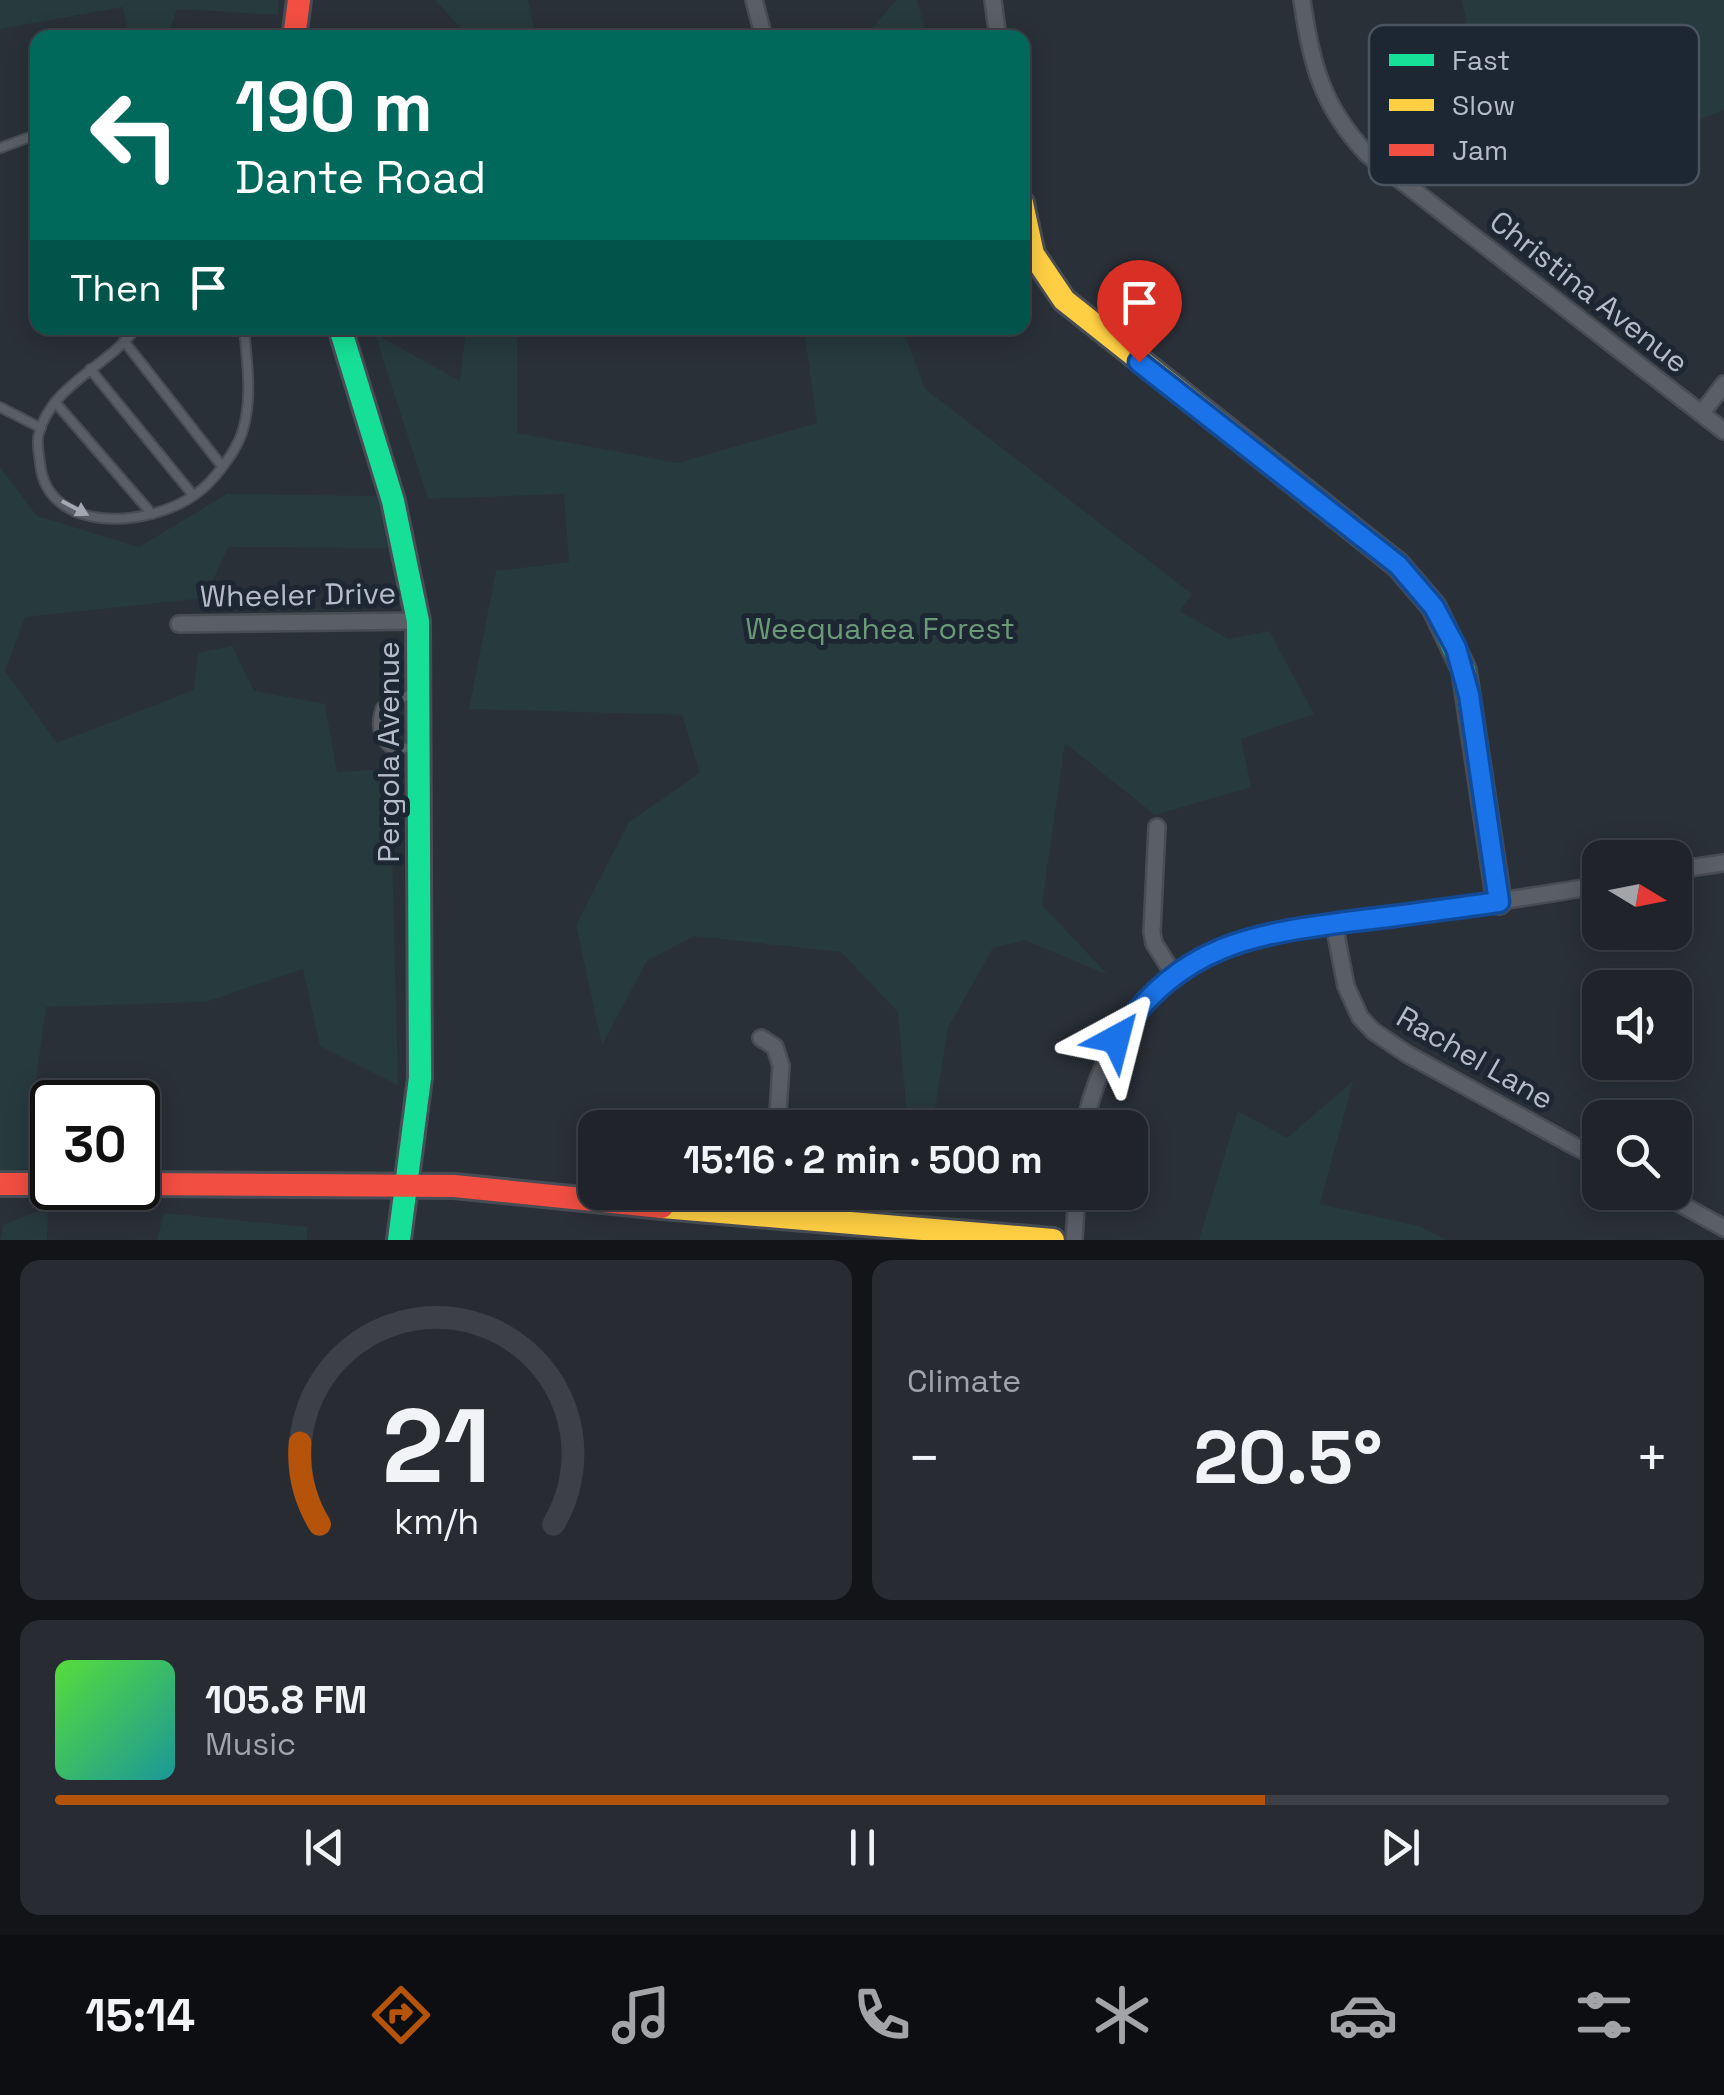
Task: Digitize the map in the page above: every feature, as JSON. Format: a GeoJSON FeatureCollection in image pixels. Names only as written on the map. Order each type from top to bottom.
{"type":"FeatureCollection","features":[{"type":"Feature","properties":{"kind":"street"},"geometry":{"type":"LineString","coordinates":[[295,30],[299,0]]}},
{"type":"Feature","properties":{"kind":"street"},"geometry":{"type":"LineString","coordinates":[[754,0],[762,30]]}},
{"type":"Feature","properties":{"kind":"street"},"geometry":{"type":"LineString","coordinates":[[993,0],[997,30]]}},
{"type":"Feature","properties":{"kind":"street","name":"Christina Avenue"},"geometry":{"type":"LineString","coordinates":[[1302,0],[1309,49],[1320,84],[1341,126],[1369,156]]}},
{"type":"Feature","properties":{"kind":"street","name":"Christina Avenue"},"geometry":{"type":"LineString","coordinates":[[1407,185],[1724,431]]}},
{"type":"Feature","properties":{"kind":"street"},"geometry":{"type":"LineString","coordinates":[[1030,258],[1081,316],[1398,565],[1434,607],[1456,648],[1466,683],[1499,902]]}},
{"type":"Feature","properties":{"kind":"street","name":"Pergola Avenue"},"geometry":{"type":"LineString","coordinates":[[342,335],[392,501],[418,621],[420,1078],[399,1240]]}},
{"type":"Feature","properties":{"kind":"street"},"geometry":{"type":"LineString","coordinates":[[1702,414],[1724,384]]}},
{"type":"Feature","properties":{"kind":"street","name":"Wheeler Drive"},"geometry":{"type":"LineString","coordinates":[[179,624],[418,621]]}},
{"type":"Feature","properties":{"kind":"street"},"geometry":{"type":"LineString","coordinates":[[1157,828],[1152,932],[1154,944],[1174,975]]}},
{"type":"Feature","properties":{"kind":"street"},"geometry":{"type":"LineString","coordinates":[[1692,868],[1724,863]]}},
{"type":"Feature","properties":{"kind":"street"},"geometry":{"type":"LineString","coordinates":[[1089,1110],[1108,1052],[1134,1014],[1174,975],[1204,956],[1251,938],[1582,888]]}},
{"type":"Feature","properties":{"kind":"street","name":"Rachel Lane"},"geometry":{"type":"LineString","coordinates":[[1334,924],[1346,986],[1360,1017],[1373,1031],[1407,1054],[1582,1150]]}},
{"type":"Feature","properties":{"kind":"street"},"geometry":{"type":"LineString","coordinates":[[761,1038],[775,1048],[782,1066],[778,1110]]}},
{"type":"Feature","properties":{"kind":"street"},"geometry":{"type":"LineString","coordinates":[[0,1184],[30,1184]]}},
{"type":"Feature","properties":{"kind":"street"},"geometry":{"type":"LineString","coordinates":[[160,1184],[454,1186],[770,1217],[890,1234],[1053,1240]]}},
{"type":"Feature","properties":{"kind":"street"},"geometry":{"type":"LineString","coordinates":[[770,1217],[771,1210]]}},
{"type":"Feature","properties":{"kind":"street"},"geometry":{"type":"LineString","coordinates":[[1074,1240],[1076,1210]]}},
{"type":"Feature","properties":{"kind":"street"},"geometry":{"type":"LineString","coordinates":[[1691,1210],[1724,1228]]}},
{"type":"Feature","properties":{"kind":"lane"},"geometry":{"type":"LineString","coordinates":[[0,148],[30,137]]}},
{"type":"Feature","properties":{"kind":"lane"},"geometry":{"type":"LineString","coordinates":[[129,335],[56,402],[38,435],[42,481],[69,510],[108,521],[152,514],[193,496],[221,465],[240,438],[249,402],[244,335]]}},
{"type":"Feature","properties":{"kind":"lane"},"geometry":{"type":"LineString","coordinates":[[124,340],[221,465]]}},
{"type":"Feature","properties":{"kind":"lane"},"geometry":{"type":"LineString","coordinates":[[90,370],[193,496]]}},
{"type":"Feature","properties":{"kind":"lane"},"geometry":{"type":"LineString","coordinates":[[56,402],[152,514]]}},
{"type":"Feature","properties":{"kind":"lane"},"geometry":{"type":"LineString","coordinates":[[0,407],[41,428]]}},
{"type":"Feature","properties":{"kind":"lane"},"geometry":{"type":"LineString","coordinates":[[418,691],[381,707],[377,718],[381,740],[389,748],[419,748]]}},
{"type":"Feature","properties":{"kind":"green space"},"geometry":{"type":"Polygon","coordinates":[[[0,0],[279,0],[278,15],[177,9],[170,30],[128,30],[123,7],[0,29],[0,0]]]}},
{"type":"Feature","properties":{"kind":"green space"},"geometry":{"type":"Polygon","coordinates":[[[435,0],[528,0],[534,30],[463,30],[435,0]]]}},
{"type":"Feature","properties":{"kind":"green space"},"geometry":{"type":"Polygon","coordinates":[[[896,0],[917,0],[925,30],[871,30],[896,0]]]}},
{"type":"Feature","properties":{"kind":"green space"},"geometry":{"type":"Polygon","coordinates":[[[1462,0],[1724,0],[1724,110],[1699,120],[1699,25],[1467,25],[1462,0]]]}},
{"type":"Feature","properties":{"kind":"green space","name":"Weequahea Forest"},"geometry":{"type":"Polygon","coordinates":[[[377,335],[460,381],[465,335],[517,335],[517,433],[678,463],[817,423],[805,335],[905,335],[925,389],[1192,594],[1180,611],[1228,639],[1269,631],[1314,714],[1241,739],[1251,787],[1155,815],[1065,743],[1042,905],[1108,975],[1025,940],[993,948],[948,1028],[935,1110],[907,1110],[898,1012],[841,952],[694,936],[647,961],[602,1045],[576,925],[629,822],[700,773],[682,715],[469,709],[496,571],[569,562],[564,494],[428,499],[377,335]]]}},
{"type":"Feature","properties":{"kind":"green space"},"geometry":{"type":"Polygon","coordinates":[[[0,467],[37,516],[139,547],[227,494],[377,496],[388,548],[228,547],[205,598],[25,617],[5,671],[57,743],[194,690],[198,653],[232,646],[254,691],[325,704],[337,772],[390,769],[398,1085],[320,1046],[303,969],[205,1002],[46,1007],[36,1080],[30,1080],[30,1168],[0,1171],[0,467]]]}},
{"type":"Feature","properties":{"kind":"green space"},"geometry":{"type":"Polygon","coordinates":[[[1353,1081],[1320,1204],[1419,1226],[1446,1240],[1199,1240],[1238,1111],[1287,1138],[1353,1081]]]}},
{"type":"Feature","properties":{"kind":"green space"},"geometry":{"type":"Polygon","coordinates":[[[48,1210],[47,1240],[0,1240],[3,1225],[48,1210]]]}},
{"type":"Feature","properties":{"kind":"green space"},"geometry":{"type":"Polygon","coordinates":[[[164,1213],[307,1227],[307,1240],[157,1240],[164,1213]]]}},
{"type":"Feature","properties":{"kind":"traffic: fast"},"geometry":{"type":"LineString","coordinates":[[342,335],[393,501],[418,621],[420,1078],[399,1240]]}},
{"type":"Feature","properties":{"kind":"traffic: fast"},"geometry":{"type":"LineString","coordinates":[[1281,472],[1398,565],[1434,607],[1464,670],[1499,902]]}},
{"type":"Feature","properties":{"kind":"traffic: slow"},"geometry":{"type":"LineString","coordinates":[[1030,240],[1033,254],[1064,300],[1281,472]]}},
{"type":"Feature","properties":{"kind":"traffic: slow"},"geometry":{"type":"LineString","coordinates":[[698,1210],[1053,1240]]}},
{"type":"Feature","properties":{"kind":"traffic: jam"},"geometry":{"type":"LineString","coordinates":[[295,30],[299,0]]}},
{"type":"Feature","properties":{"kind":"traffic: jam"},"geometry":{"type":"LineString","coordinates":[[0,1184],[30,1184]]}},
{"type":"Feature","properties":{"kind":"traffic: jam"},"geometry":{"type":"LineString","coordinates":[[160,1184],[454,1186],[578,1199]]}},
{"type":"Feature","properties":{"kind":"route"},"geometry":{"type":"LineString","coordinates":[[1116,1039],[1134,1014],[1174,975],[1235,943],[1282,930],[1499,902],[1464,670],[1434,607],[1398,565],[1139,362]]}}]}
